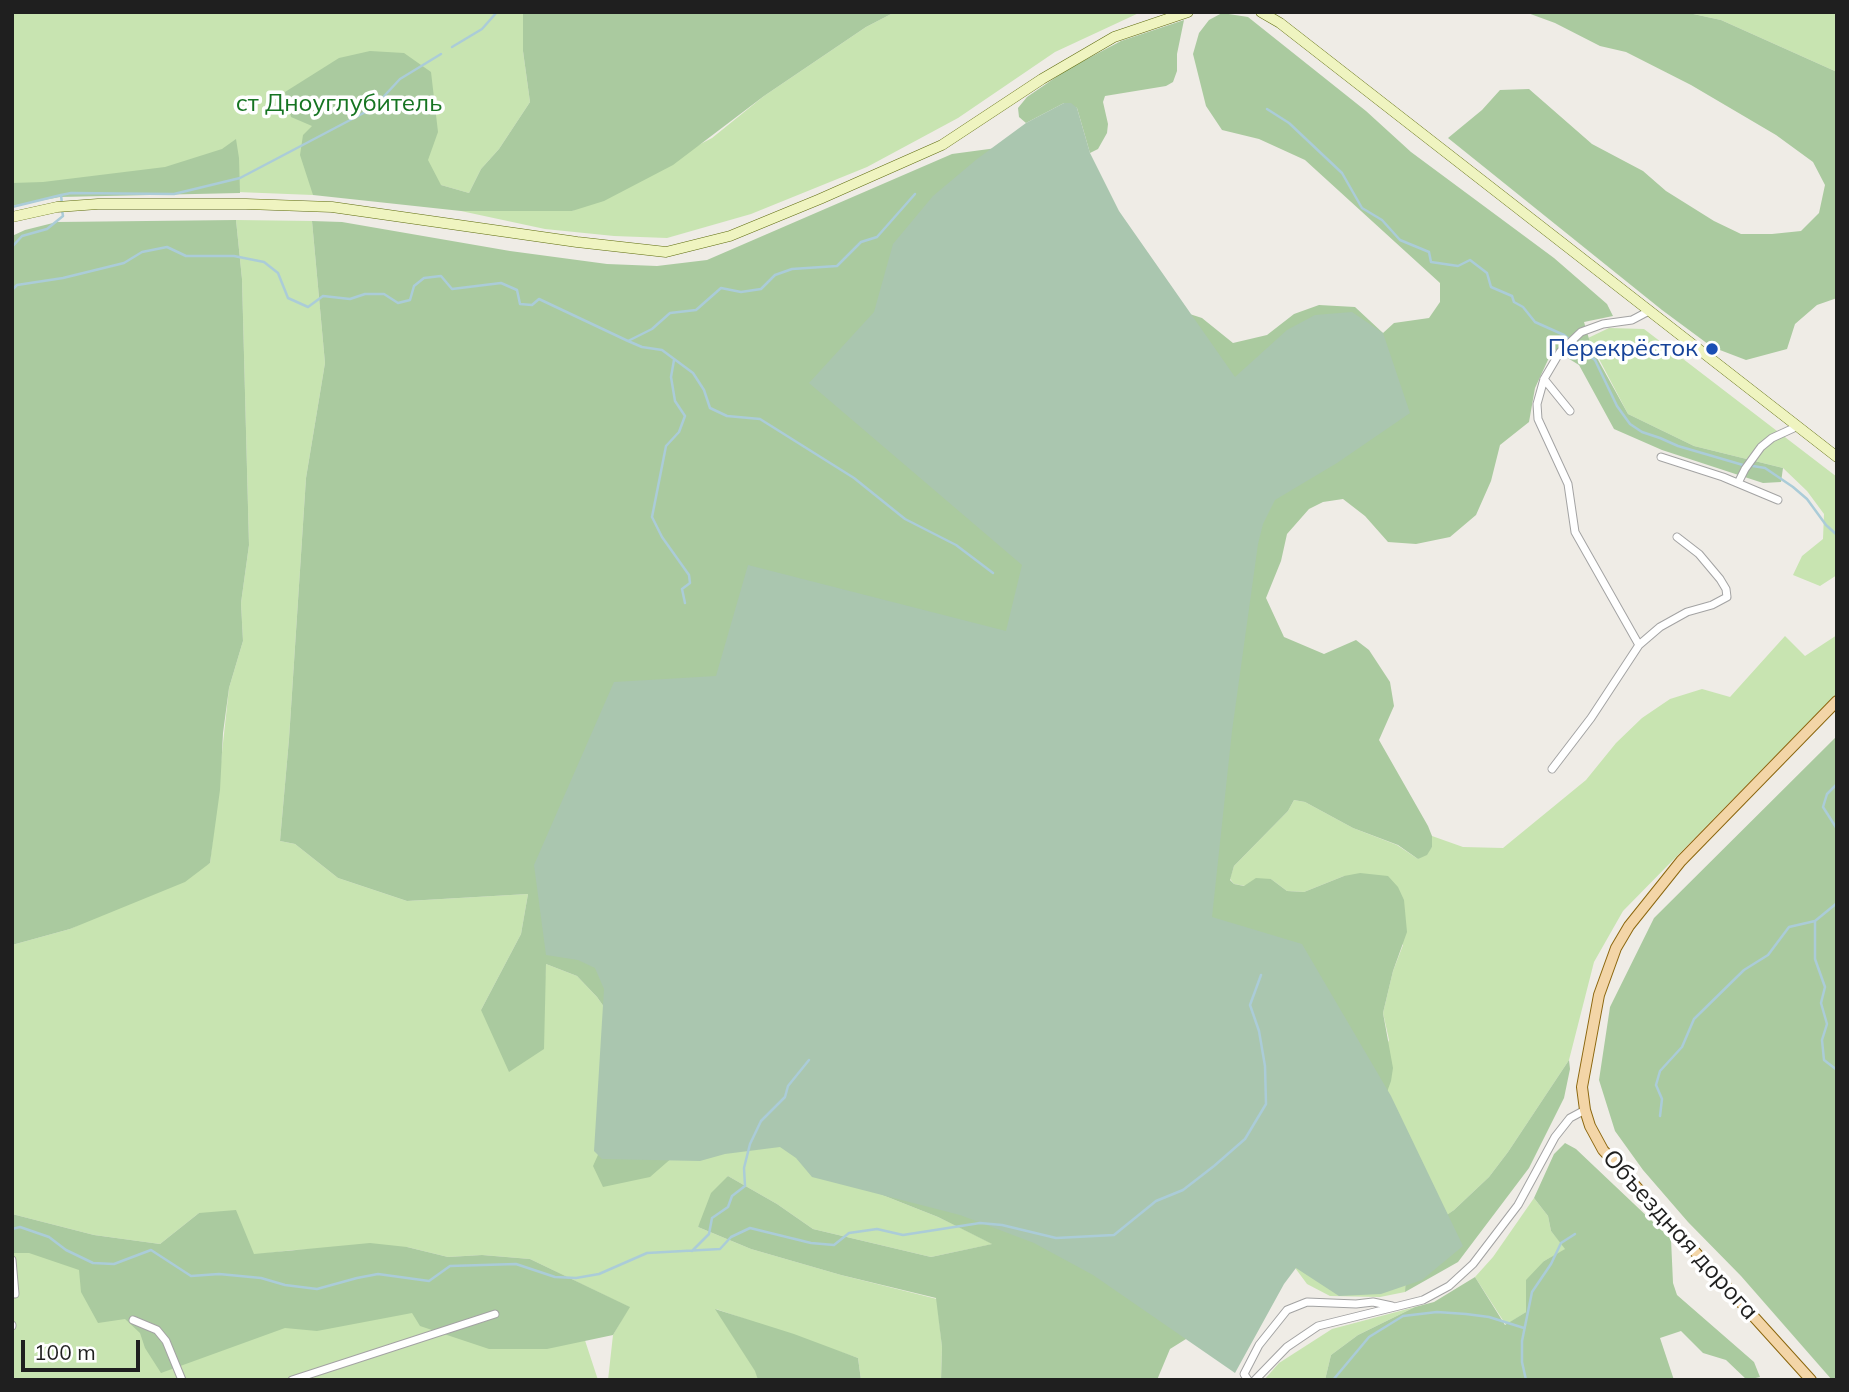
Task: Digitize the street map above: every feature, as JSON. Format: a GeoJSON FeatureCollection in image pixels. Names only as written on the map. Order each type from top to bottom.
{"type":"FeatureCollection","features":[{"type":"Feature","properties":{"kind":"main road","name":"Объездная дорога"},"geometry":{"type":"LineString","coordinates":[[1811,1380],[1603,1150],[1584,1110],[1582,1087],[1599,995],[1616,948],[1629,926],[1681,862],[1837,701]]}},
{"type":"Feature","properties":{"kind":"street"},"geometry":{"type":"LineString","coordinates":[[12,217],[36,210],[68,206],[246,204],[332,207],[666,252],[730,236],[820,200],[930,150],[1114,37],[1188,12]]}},
{"type":"Feature","properties":{"kind":"street"},"geometry":{"type":"LineString","coordinates":[[1261,12],[1280,23],[1837,457]]}},
{"type":"Feature","properties":{"kind":"street"},"geometry":{"type":"LineString","coordinates":[[1639,645],[1575,533],[1568,484],[1538,419],[1537,404],[1544,379],[1560,352],[1581,332],[1603,324],[1632,320],[1649,311]]}},
{"type":"Feature","properties":{"kind":"street"},"geometry":{"type":"LineString","coordinates":[[1544,379],[1570,411]]}},
{"type":"Feature","properties":{"kind":"street"},"geometry":{"type":"LineString","coordinates":[[1738,483],[1760,447],[1796,426]]}},
{"type":"Feature","properties":{"kind":"street"},"geometry":{"type":"LineString","coordinates":[[1661,457],[1738,483],[1778,500]]}},
{"type":"Feature","properties":{"kind":"street"},"geometry":{"type":"LineString","coordinates":[[1552,769],[1610,690],[1639,645],[1660,627],[1687,612],[1712,605],[1727,597],[1720,579],[1699,554],[1677,537]]}},
{"type":"Feature","properties":{"kind":"street"},"geometry":{"type":"LineString","coordinates":[[1255,1380],[1287,1347],[1318,1326],[1423,1300],[1449,1286],[1472,1264],[1518,1205],[1555,1137],[1570,1118],[1584,1110]]}},
{"type":"Feature","properties":{"kind":"street"},"geometry":{"type":"LineString","coordinates":[[12,1260],[15,1294]]}},
{"type":"Feature","properties":{"kind":"street"},"geometry":{"type":"LineString","coordinates":[[1248,1380],[1244,1374],[1259,1345],[1287,1310],[1307,1302],[1373,1302],[1396,1307]]}},
{"type":"Feature","properties":{"kind":"street"},"geometry":{"type":"LineString","coordinates":[[292,1380],[495,1314]]}},
{"type":"Feature","properties":{"kind":"street"},"geometry":{"type":"LineString","coordinates":[[133,1320],[158,1330],[166,1341],[182,1380]]}},
{"type":"Feature","properties":{"kind":"green space","name":"ст Дноуглубитель"},"geometry":{"type":"Polygon","coordinates":[[[12,12],[523,12],[523,51],[530,102],[499,149],[481,169],[469,193],[441,185],[313,195],[60,185],[12,204],[12,12]]]}},
{"type":"Feature","properties":{"kind":"green space"},"geometry":{"type":"Polygon","coordinates":[[[523,12],[895,12],[866,27],[764,96],[673,165],[604,201],[572,211],[461,211],[313,195],[300,155],[303,135],[312,126],[291,117],[285,92],[339,58],[370,51],[404,53],[431,72],[438,132],[428,160],[441,185],[469,193],[481,169],[499,149],[530,102],[523,51],[523,12]]]}},
{"type":"Feature","properties":{"kind":"green space"},"geometry":{"type":"Polygon","coordinates":[[[895,12],[1141,12],[1055,52],[958,118],[867,167],[751,214],[667,238],[545,229],[461,211],[572,211],[712,138],[764,96],[866,27],[895,12]]]}},
{"type":"Feature","properties":{"kind":"green space"},"geometry":{"type":"Polygon","coordinates":[[[1525,12],[1684,12],[1721,20],[1837,72],[1837,298],[1817,305],[1795,324],[1787,349],[1746,360],[1712,347],[1448,138],[1482,110],[1500,90],[1529,89],[1592,144],[1643,171],[1666,191],[1714,221],[1741,234],[1801,231],[1819,213],[1825,185],[1813,162],[1776,135],[1691,85],[1626,52],[1600,46],[1555,23],[1525,12]]]}},
{"type":"Feature","properties":{"kind":"green space"},"geometry":{"type":"Polygon","coordinates":[[[1684,12],[1837,12],[1837,72],[1721,20],[1684,12]]]}},
{"type":"Feature","properties":{"kind":"green space"},"geometry":{"type":"Polygon","coordinates":[[[1222,13],[1248,17],[1366,111],[1411,152],[1554,258],[1607,304],[1613,316],[1584,322],[1592,349],[1628,414],[1694,446],[1783,468],[1781,482],[1763,483],[1662,450],[1614,429],[1579,365],[1553,349],[1535,388],[1529,422],[1500,445],[1491,481],[1476,515],[1450,537],[1416,544],[1388,542],[1365,516],[1343,499],[1323,502],[1309,509],[1287,534],[1281,561],[1266,598],[1284,637],[1324,654],[1356,640],[1369,650],[1390,682],[1394,706],[1379,740],[1428,826],[1432,847],[1427,855],[1418,859],[1398,845],[1353,828],[1305,802],[1294,800],[1288,811],[1234,866],[1230,880],[1234,884],[1244,886],[1256,878],[1271,879],[1287,891],[1304,892],[1344,876],[1360,873],[1388,876],[1398,887],[1404,900],[1407,932],[1393,971],[1383,1013],[1393,1068],[1391,1081],[1370,1139],[1194,1334],[1170,1349],[1157,1380],[941,1380],[942,1347],[936,1298],[751,1249],[698,1227],[711,1193],[728,1176],[777,1204],[813,1229],[931,1257],[992,1244],[938,1217],[852,1183],[817,1121],[721,1115],[650,1177],[603,1187],[593,1166],[627,1090],[614,1021],[597,997],[577,976],[546,964],[544,1049],[509,1072],[481,1010],[521,934],[528,894],[407,901],[338,878],[295,844],[280,841],[306,478],[325,363],[312,221],[342,222],[510,251],[607,264],[657,266],[707,260],[952,154],[1004,147],[1168,307],[1202,318],[1233,343],[1267,335],[1294,314],[1319,305],[1355,307],[1383,333],[1394,323],[1429,318],[1440,302],[1440,283],[1305,160],[1259,139],[1222,130],[1206,106],[1193,54],[1199,33],[1209,20],[1222,13]]]}},
{"type":"Feature","properties":{"kind":"green space"},"geometry":{"type":"Polygon","coordinates":[[[1184,20],[1173,82],[1166,86],[1105,96],[1103,102],[1108,124],[1107,133],[1098,149],[1090,153],[1077,108],[1064,103],[1026,123],[1019,117],[1018,108],[1027,97],[1068,69],[1121,41],[1184,20]]]}},
{"type":"Feature","properties":{"kind":"green space"},"geometry":{"type":"Polygon","coordinates":[[[1064,103],[1071,103],[1077,108],[1090,153],[1119,211],[1235,377],[1287,330],[1315,315],[1352,312],[1383,333],[1410,413],[1337,463],[1275,500],[1263,524],[1232,731],[1212,917],[1302,944],[1391,1096],[1463,1246],[1422,1280],[1381,1294],[1339,1296],[1296,1268],[1284,1284],[1235,1373],[1093,1275],[1034,1243],[960,1215],[812,1177],[796,1158],[780,1147],[725,1154],[700,1161],[602,1159],[594,1151],[604,989],[595,968],[578,960],[546,955],[534,865],[614,682],[716,676],[748,565],[1006,631],[1022,565],[809,383],[874,312],[893,244],[933,196],[1026,123],[1064,103]]]}},
{"type":"Feature","properties":{"kind":"green space"},"geometry":{"type":"Polygon","coordinates":[[[236,139],[240,193],[60,197],[12,206],[12,183],[43,182],[165,167],[222,149],[236,139]]]}},
{"type":"Feature","properties":{"kind":"green space"},"geometry":{"type":"Polygon","coordinates":[[[236,220],[312,221],[325,363],[306,478],[280,841],[295,844],[338,878],[407,901],[528,894],[521,934],[481,1010],[544,991],[546,964],[577,976],[597,997],[614,1021],[721,1115],[852,1183],[938,1217],[993,1244],[931,1257],[813,1229],[777,1204],[728,1176],[698,1227],[751,1249],[937,1299],[942,1347],[941,1380],[861,1380],[858,1358],[716,1309],[756,1371],[758,1380],[608,1380],[613,1335],[629,1307],[530,1259],[482,1255],[448,1257],[407,1247],[293,1250],[254,1255],[199,1213],[160,1244],[94,1235],[12,1214],[12,945],[70,929],[210,863],[229,688],[243,641],[241,603],[249,545],[242,279],[236,220]]]}},
{"type":"Feature","properties":{"kind":"green space"},"geometry":{"type":"Polygon","coordinates":[[[236,220],[242,279],[249,545],[241,603],[243,641],[229,688],[210,863],[185,882],[70,929],[12,945],[12,236],[57,222],[236,220]]]}},
{"type":"Feature","properties":{"kind":"green space"},"geometry":{"type":"Polygon","coordinates":[[[1609,328],[1644,329],[1837,477],[1837,575],[1820,586],[1793,575],[1802,556],[1823,539],[1824,514],[1807,491],[1783,468],[1694,446],[1628,414],[1588,338],[1609,328]]]}},
{"type":"Feature","properties":{"kind":"green space"},"geometry":{"type":"Polygon","coordinates":[[[1837,635],[1837,693],[1623,911],[1594,962],[1569,1060],[1489,1177],[1454,1210],[1428,1229],[1406,1273],[1405,1292],[1380,1297],[1330,1296],[1307,1284],[1290,1261],[1389,1040],[1383,1013],[1393,971],[1403,945],[1344,876],[1304,892],[1287,891],[1271,879],[1245,886],[1234,884],[1230,879],[1234,866],[1288,811],[1294,800],[1305,802],[1353,828],[1397,845],[1418,859],[1432,847],[1432,836],[1463,847],[1503,848],[1586,780],[1616,743],[1642,718],[1670,699],[1702,689],[1730,697],[1785,636],[1805,656],[1837,635]]]}},
{"type":"Feature","properties":{"kind":"green space"},"geometry":{"type":"Polygon","coordinates":[[[1837,736],[1837,1380],[1832,1380],[1643,1170],[1615,1131],[1599,1080],[1610,1007],[1654,918],[1837,736]]]}},
{"type":"Feature","properties":{"kind":"green space"},"geometry":{"type":"Polygon","coordinates":[[[1569,1060],[1570,1069],[1564,1098],[1529,1168],[1458,1262],[1405,1292],[1406,1273],[1428,1228],[1454,1210],[1489,1177],[1569,1060]]]}},
{"type":"Feature","properties":{"kind":"green space"},"geometry":{"type":"Polygon","coordinates":[[[1565,1143],[1576,1149],[1671,1239],[1673,1283],[1677,1295],[1754,1362],[1760,1377],[1747,1380],[1726,1360],[1703,1353],[1681,1331],[1660,1338],[1674,1380],[1325,1380],[1331,1355],[1358,1335],[1415,1307],[1434,1302],[1475,1277],[1505,1325],[1526,1312],[1526,1280],[1544,1261],[1565,1249],[1551,1231],[1548,1216],[1534,1198],[1554,1154],[1565,1143]]]}},
{"type":"Feature","properties":{"kind":"green space"},"geometry":{"type":"Polygon","coordinates":[[[1534,1198],[1548,1216],[1551,1231],[1566,1249],[1544,1261],[1526,1312],[1506,1325],[1475,1277],[1493,1257],[1534,1198]]]}},
{"type":"Feature","properties":{"kind":"green space"},"geometry":{"type":"Polygon","coordinates":[[[236,1210],[254,1254],[370,1243],[407,1247],[448,1257],[482,1255],[530,1259],[630,1307],[613,1335],[547,1349],[489,1349],[420,1326],[412,1313],[317,1331],[285,1328],[161,1373],[145,1348],[140,1333],[125,1319],[98,1323],[81,1292],[79,1270],[29,1253],[12,1253],[12,1214],[94,1235],[160,1244],[199,1213],[236,1210]]]}},
{"type":"Feature","properties":{"kind":"green space"},"geometry":{"type":"Polygon","coordinates":[[[12,1229],[397,1301],[577,1316],[598,1380],[12,1380],[12,1229]]]}},
{"type":"Feature","properties":{"kind":"green space"},"geometry":{"type":"Polygon","coordinates":[[[1415,1307],[1358,1335],[1331,1355],[1325,1380],[1264,1380],[1279,1363],[1332,1329],[1415,1307]]]}},
{"type":"Feature","properties":{"kind":"green space"},"geometry":{"type":"Polygon","coordinates":[[[715,1309],[858,1358],[861,1380],[758,1380],[715,1309]]]}},
{"type":"Feature","properties":{"kind":"waterway"},"geometry":{"type":"LineString","coordinates":[[452,47],[482,29],[497,12]]}},
{"type":"Feature","properties":{"kind":"waterway"},"geometry":{"type":"LineString","coordinates":[[62,204],[61,195],[71,193],[174,194],[240,178],[373,108],[400,79],[441,54]]}},
{"type":"Feature","properties":{"kind":"waterway"},"geometry":{"type":"LineString","coordinates":[[1267,109],[1289,123],[1342,173],[1362,208],[1382,220],[1400,240],[1429,252],[1431,262],[1458,266],[1470,260],[1487,273],[1491,287],[1512,296],[1514,302],[1523,307],[1535,322],[1564,335],[1595,360],[1617,406],[1630,424],[1642,432],[1678,446],[1743,465]]}},
{"type":"Feature","properties":{"kind":"waterway"},"geometry":{"type":"LineString","coordinates":[[628,341],[652,329],[670,313],[696,310],[721,288],[741,292],[761,289],[775,275],[792,269],[837,266],[861,242],[877,237],[915,194]]}},
{"type":"Feature","properties":{"kind":"waterway"},"geometry":{"type":"LineString","coordinates":[[12,207],[61,195]]}},
{"type":"Feature","properties":{"kind":"waterway"},"geometry":{"type":"LineString","coordinates":[[12,247],[22,236],[47,229],[63,216],[62,210]]}},
{"type":"Feature","properties":{"kind":"waterway"},"geometry":{"type":"LineString","coordinates":[[12,290],[17,285],[63,278],[124,263],[142,252],[167,247],[186,256],[234,256],[264,262],[278,273],[288,298],[308,307],[323,296],[350,299],[365,294],[384,294],[398,303],[410,300],[414,286],[424,278],[441,276],[452,289],[501,283],[517,290],[520,304],[532,305],[539,299],[642,347],[662,350],[693,373],[704,390],[710,408],[727,416],[760,419],[854,478],[905,519],[956,545],[993,573]]}},
{"type":"Feature","properties":{"kind":"waterway"},"geometry":{"type":"LineString","coordinates":[[674,360],[671,377],[675,401],[685,416],[679,432],[666,446],[652,517],[662,537],[689,575],[690,583],[682,589],[685,603]]}},
{"type":"Feature","properties":{"kind":"waterway"},"geometry":{"type":"LineString","coordinates":[[1753,466],[1765,468],[1793,487],[1807,499],[1837,535]]}},
{"type":"Feature","properties":{"kind":"waterway"},"geometry":{"type":"LineString","coordinates":[[1837,784],[1827,794],[1823,807],[1837,829]]}},
{"type":"Feature","properties":{"kind":"waterway"},"geometry":{"type":"LineString","coordinates":[[1660,1116],[1662,1099],[1656,1085],[1660,1071],[1682,1047],[1694,1019],[1744,970],[1768,955],[1789,927],[1815,921],[1837,903]]}},
{"type":"Feature","properties":{"kind":"waterway"},"geometry":{"type":"LineString","coordinates":[[1815,922],[1815,959],[1825,987],[1821,1003],[1827,1024],[1822,1040],[1824,1060],[1837,1070]]}},
{"type":"Feature","properties":{"kind":"waterway"},"geometry":{"type":"LineString","coordinates":[[12,1229],[20,1227],[49,1237],[66,1250],[93,1263],[114,1264],[151,1250],[191,1276],[219,1274],[261,1278],[285,1285],[317,1289],[378,1274],[429,1281],[450,1266],[516,1264],[555,1277],[576,1278],[599,1274],[647,1253],[720,1249],[731,1237],[750,1228],[811,1243],[834,1245],[849,1233],[877,1229],[903,1235],[980,1223],[1002,1225],[1056,1238],[1114,1235],[1156,1201],[1183,1190],[1214,1166],[1245,1139],[1266,1104],[1265,1066],[1259,1031],[1250,1005],[1261,975]]}},
{"type":"Feature","properties":{"kind":"waterway"},"geometry":{"type":"LineString","coordinates":[[692,1251],[709,1234],[712,1218],[728,1207],[732,1196],[745,1186],[744,1168],[750,1144],[761,1121],[785,1097],[788,1086],[809,1060]]}},
{"type":"Feature","properties":{"kind":"waterway"},"geometry":{"type":"LineString","coordinates":[[1526,1380],[1522,1362],[1522,1341],[1532,1292],[1561,1243],[1575,1234]]}},
{"type":"Feature","properties":{"kind":"waterway"},"geometry":{"type":"LineString","coordinates":[[1333,1380],[1369,1337],[1403,1316],[1437,1312],[1466,1314],[1489,1317],[1524,1328]]}},
{"type":"Feature","properties":{"kind":"place","name":"Перекрёсток"},"geometry":{"type":"Point","coordinates":[1712,349]}}]}
